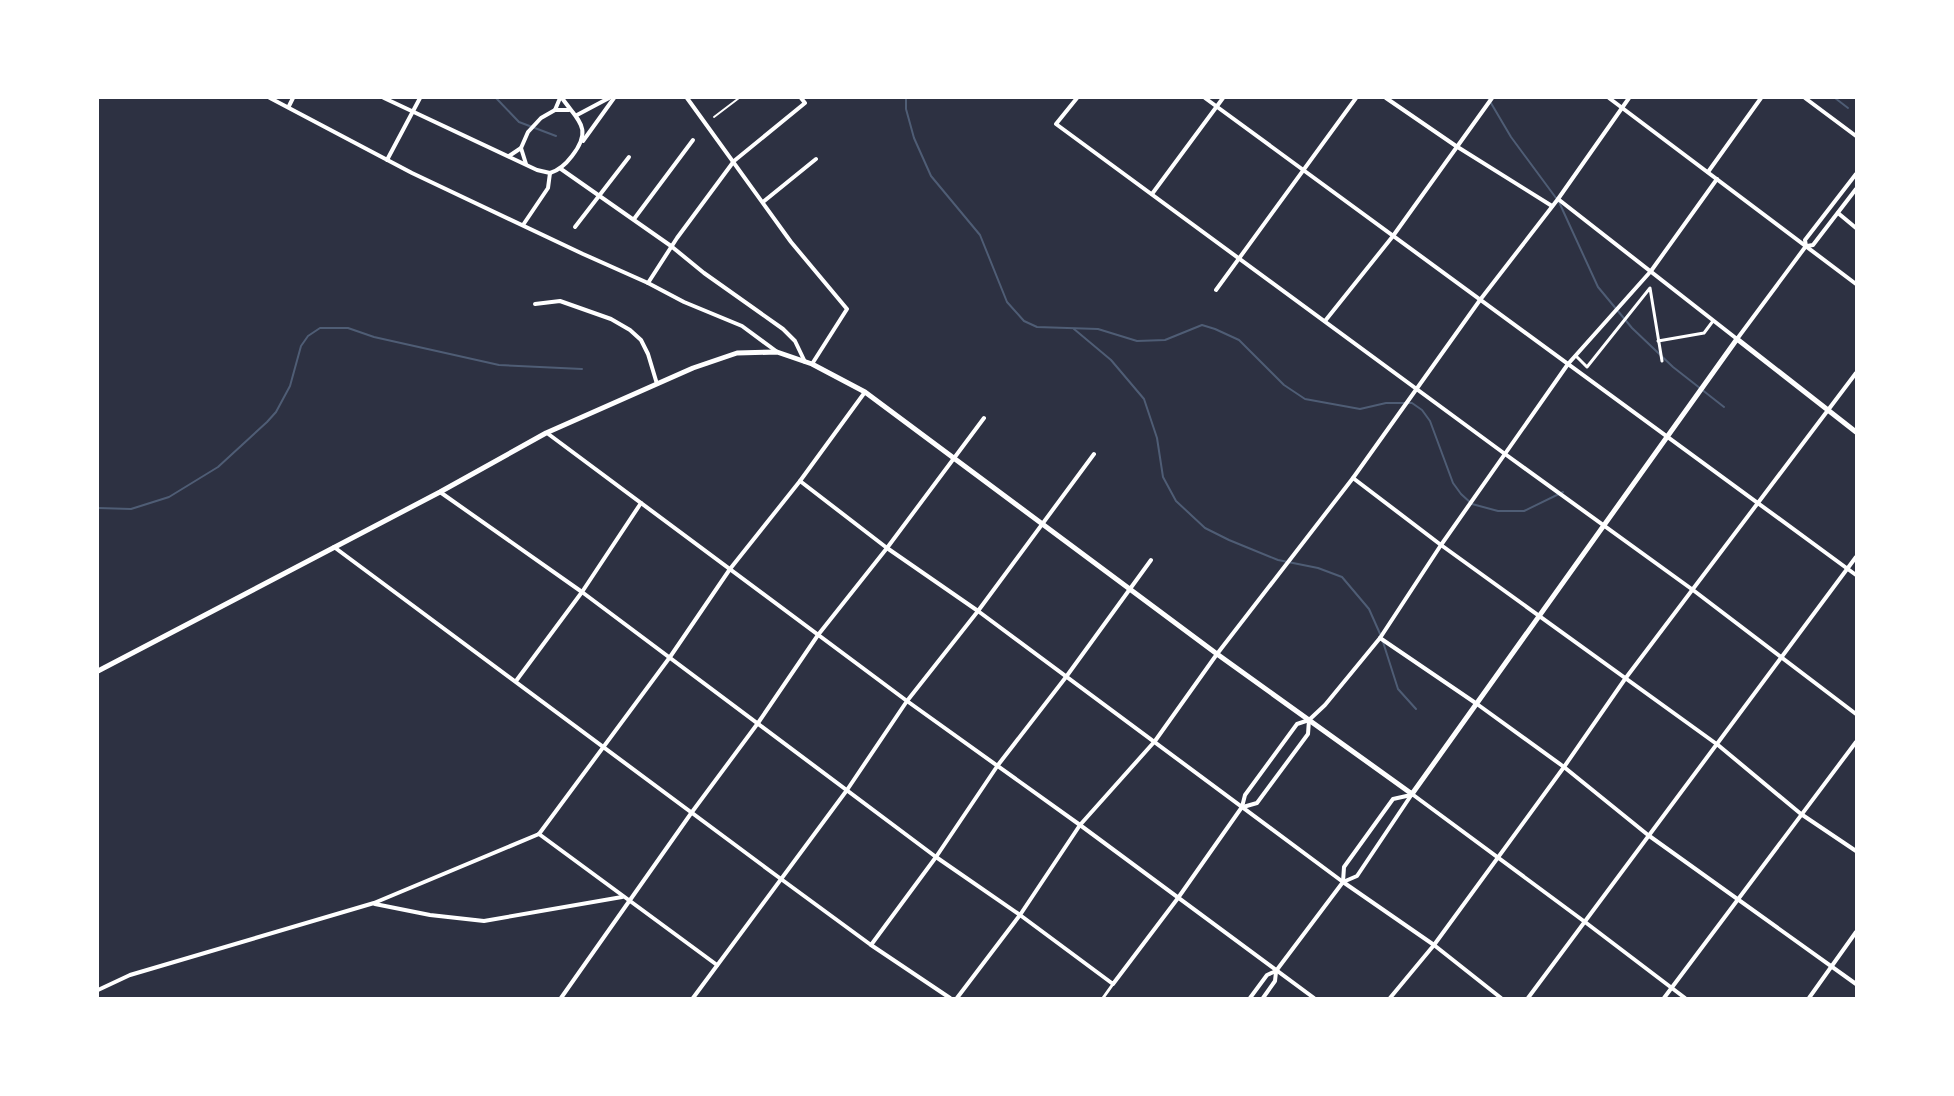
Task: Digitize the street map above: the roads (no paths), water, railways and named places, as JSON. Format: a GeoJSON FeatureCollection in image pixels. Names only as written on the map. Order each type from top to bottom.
{"type":"FeatureCollection","features":[{"type":"Feature","properties":{"kind":"main road"},"geometry":{"type":"LineString","coordinates":[[98,671],[440,492],[546,433],[693,368],[737,353],[777,352],[809,363],[866,392],[1217,654],[1412,794],[1737,339],[1857,432]]}},
{"type":"Feature","properties":{"kind":"street"},"geometry":{"type":"LineString","coordinates":[[270,98],[289,106],[387,160],[684,302],[742,326],[777,352]]}},
{"type":"Feature","properties":{"kind":"street"},"geometry":{"type":"LineString","coordinates":[[289,106],[293,98]]}},
{"type":"Feature","properties":{"kind":"street"},"geometry":{"type":"LineString","coordinates":[[384,98],[526,165],[550,173],[561,169],[614,98]]}},
{"type":"Feature","properties":{"kind":"street"},"geometry":{"type":"LineString","coordinates":[[387,160],[420,98]]}},
{"type":"Feature","properties":{"kind":"street"},"geometry":{"type":"LineString","coordinates":[[509,156],[521,148],[534,124],[555,110],[561,98],[577,115],[583,135],[581,144]]}},
{"type":"Feature","properties":{"kind":"street"},"geometry":{"type":"LineString","coordinates":[[577,115],[609,98]]}},
{"type":"Feature","properties":{"kind":"street"},"geometry":{"type":"LineString","coordinates":[[561,169],[672,246],[704,273],[783,329],[795,340],[809,363],[847,309],[791,242],[687,98]]}},
{"type":"Feature","properties":{"kind":"street"},"geometry":{"type":"LineString","coordinates":[[648,283],[734,161],[806,103],[801,98]]}},
{"type":"Feature","properties":{"kind":"street"},"geometry":{"type":"LineString","coordinates":[[1077,98],[1056,124],[1693,590],[1857,714]]}},
{"type":"Feature","properties":{"kind":"street"},"geometry":{"type":"LineString","coordinates":[[1205,98],[1857,575]]}},
{"type":"Feature","properties":{"kind":"street"},"geometry":{"type":"LineString","coordinates":[[1152,194],[1223,98]]}},
{"type":"Feature","properties":{"kind":"street"},"geometry":{"type":"LineString","coordinates":[[1216,290],[1356,98]]}},
{"type":"Feature","properties":{"kind":"street"},"geometry":{"type":"LineString","coordinates":[[1386,98],[1456,146],[1552,206]]}},
{"type":"Feature","properties":{"kind":"street"},"geometry":{"type":"LineString","coordinates":[[1325,321],[1393,236],[1492,98]]}},
{"type":"Feature","properties":{"kind":"street"},"geometry":{"type":"LineString","coordinates":[[1609,98],[1857,284]]}},
{"type":"Feature","properties":{"kind":"street"},"geometry":{"type":"LineString","coordinates":[[957,999],[1020,915],[1080,825],[1155,741],[1217,654],[1353,478],[1416,388],[1558,199],[1629,98]]}},
{"type":"Feature","properties":{"kind":"street"},"geometry":{"type":"LineString","coordinates":[[1708,172],[1761,98]]}},
{"type":"Feature","properties":{"kind":"street"},"geometry":{"type":"LineString","coordinates":[[1805,98],[1857,136]]}},
{"type":"Feature","properties":{"kind":"street"},"geometry":{"type":"LineString","coordinates":[[555,110],[570,110]]}},
{"type":"Feature","properties":{"kind":"street"},"geometry":{"type":"LineString","coordinates":[[634,219],[693,140]]}},
{"type":"Feature","properties":{"kind":"street"},"geometry":{"type":"LineString","coordinates":[[521,148],[526,165]]}},
{"type":"Feature","properties":{"kind":"street"},"geometry":{"type":"LineString","coordinates":[[575,227],[628,157]]}},
{"type":"Feature","properties":{"kind":"street"},"geometry":{"type":"LineString","coordinates":[[763,202],[816,159]]}},
{"type":"Feature","properties":{"kind":"street"},"geometry":{"type":"LineString","coordinates":[[523,225],[548,188],[550,173]]}},
{"type":"Feature","properties":{"kind":"street"},"geometry":{"type":"LineString","coordinates":[[1806,246],[1805,240],[1857,174]]}},
{"type":"Feature","properties":{"kind":"street"},"geometry":{"type":"LineString","coordinates":[[1103,999],[1178,898],[1242,807],[1245,795],[1297,724],[1309,720],[1325,705],[1380,638],[1441,545],[1568,364],[1651,271],[1717,179]]}},
{"type":"Feature","properties":{"kind":"street"},"geometry":{"type":"LineString","coordinates":[[1558,199],[1737,339],[1806,246],[1813,245],[1857,189]]}},
{"type":"Feature","properties":{"kind":"street"},"geometry":{"type":"LineString","coordinates":[[1838,213],[1857,228]]}},
{"type":"Feature","properties":{"kind":"street"},"geometry":{"type":"LineString","coordinates":[[1576,356],[1587,367],[1650,288],[1662,361]]}},
{"type":"Feature","properties":{"kind":"street"},"geometry":{"type":"LineString","coordinates":[[535,304],[560,301],[611,319],[630,330],[641,340],[648,354],[657,384]]}},
{"type":"Feature","properties":{"kind":"street"},"geometry":{"type":"LineString","coordinates":[[1658,341],[1704,333],[1713,321]]}},
{"type":"Feature","properties":{"kind":"street"},"geometry":{"type":"LineString","coordinates":[[1390,999],[1434,945],[1625,679],[1857,373]]}},
{"type":"Feature","properties":{"kind":"street"},"geometry":{"type":"LineString","coordinates":[[98,990],[130,975],[374,903],[539,834],[670,657],[730,569],[800,481],[866,392]]}},
{"type":"Feature","properties":{"kind":"street"},"geometry":{"type":"LineString","coordinates":[[561,999],[692,812],[758,723],[818,634],[887,548],[984,418]]}},
{"type":"Feature","properties":{"kind":"street"},"geometry":{"type":"LineString","coordinates":[[546,433],[1314,999]]}},
{"type":"Feature","properties":{"kind":"street"},"geometry":{"type":"LineString","coordinates":[[693,999],[846,790],[907,701],[978,611],[1094,454]]}},
{"type":"Feature","properties":{"kind":"street"},"geometry":{"type":"LineString","coordinates":[[1353,478],[1441,545],[1718,745],[1802,814],[1857,851]]}},
{"type":"Feature","properties":{"kind":"street"},"geometry":{"type":"LineString","coordinates":[[800,481],[887,548],[978,611],[1344,882],[1434,945],[1501,999]]}},
{"type":"Feature","properties":{"kind":"street"},"geometry":{"type":"LineString","coordinates":[[440,492],[582,592],[936,857],[1020,915],[1113,984]]}},
{"type":"Feature","properties":{"kind":"street"},"geometry":{"type":"LineString","coordinates":[[515,681],[582,592],[641,503]]}},
{"type":"Feature","properties":{"kind":"street"},"geometry":{"type":"LineString","coordinates":[[333,547],[871,945],[950,999]]}},
{"type":"Feature","properties":{"kind":"street"},"geometry":{"type":"LineString","coordinates":[[1528,999],[1857,557]]}},
{"type":"Feature","properties":{"kind":"street"},"geometry":{"type":"LineString","coordinates":[[871,945],[936,857],[998,765],[1150,560]]}},
{"type":"Feature","properties":{"kind":"street"},"geometry":{"type":"LineString","coordinates":[[1380,638],[1564,767],[1648,835],[1857,984]]}},
{"type":"Feature","properties":{"kind":"street"},"geometry":{"type":"LineString","coordinates":[[1242,807],[1257,803],[1308,734],[1309,720]]}},
{"type":"Feature","properties":{"kind":"street"},"geometry":{"type":"LineString","coordinates":[[1664,999],[1857,742]]}},
{"type":"Feature","properties":{"kind":"street"},"geometry":{"type":"LineString","coordinates":[[1412,794],[1685,999]]}},
{"type":"Feature","properties":{"kind":"street"},"geometry":{"type":"LineString","coordinates":[[1250,999],[1267,975],[1276,971],[1344,882],[1357,876],[1412,794]]}},
{"type":"Feature","properties":{"kind":"street"},"geometry":{"type":"LineString","coordinates":[[1344,882],[1344,867],[1393,799],[1412,794]]}},
{"type":"Feature","properties":{"kind":"street"},"geometry":{"type":"LineString","coordinates":[[539,834],[717,965]]}},
{"type":"Feature","properties":{"kind":"street"},"geometry":{"type":"LineString","coordinates":[[374,903],[430,915],[484,921],[622,897]]}},
{"type":"Feature","properties":{"kind":"street"},"geometry":{"type":"LineString","coordinates":[[1809,999],[1857,932]]}},
{"type":"Feature","properties":{"kind":"street"},"geometry":{"type":"LineString","coordinates":[[1263,999],[1275,981],[1276,971]]}},
{"type":"Feature","properties":{"kind":"lane"},"geometry":{"type":"LineString","coordinates":[[714,117],[739,98]]}},
{"type":"Feature","properties":{"kind":"waterway"},"geometry":{"type":"LineString","coordinates":[[496,98],[519,122],[556,136]]}},
{"type":"Feature","properties":{"kind":"waterway"},"geometry":{"type":"LineString","coordinates":[[906,98],[906,109],[914,138],[931,176],[980,235],[1007,302],[1024,321],[1037,327],[1098,329],[1137,341],[1165,340],[1202,325],[1215,329],[1239,340],[1284,385],[1305,399],[1360,409],[1386,403],[1412,403],[1422,410],[1430,421],[1453,483],[1472,504],[1498,511],[1524,511],[1563,492]]}},
{"type":"Feature","properties":{"kind":"waterway"},"geometry":{"type":"LineString","coordinates":[[1488,98],[1511,137],[1559,202],[1598,287],[1632,328],[1673,367],[1724,407]]}},
{"type":"Feature","properties":{"kind":"waterway"},"geometry":{"type":"LineString","coordinates":[[1835,98],[1848,108]]}},
{"type":"Feature","properties":{"kind":"waterway"},"geometry":{"type":"LineString","coordinates":[[98,508],[131,509],[169,497],[218,467],[276,412],[290,386],[301,346],[308,336],[320,328],[348,328],[374,337],[499,365],[582,369]]}},
{"type":"Feature","properties":{"kind":"waterway"},"geometry":{"type":"LineString","coordinates":[[1074,329],[1111,360],[1144,399],[1157,438],[1163,477],[1176,501],[1205,528],[1229,540],[1278,560],[1318,568],[1342,577],[1369,609],[1381,636]]}},
{"type":"Feature","properties":{"kind":"waterway"},"geometry":{"type":"LineString","coordinates":[[1383,642],[1398,689],[1416,709]]}}]}
